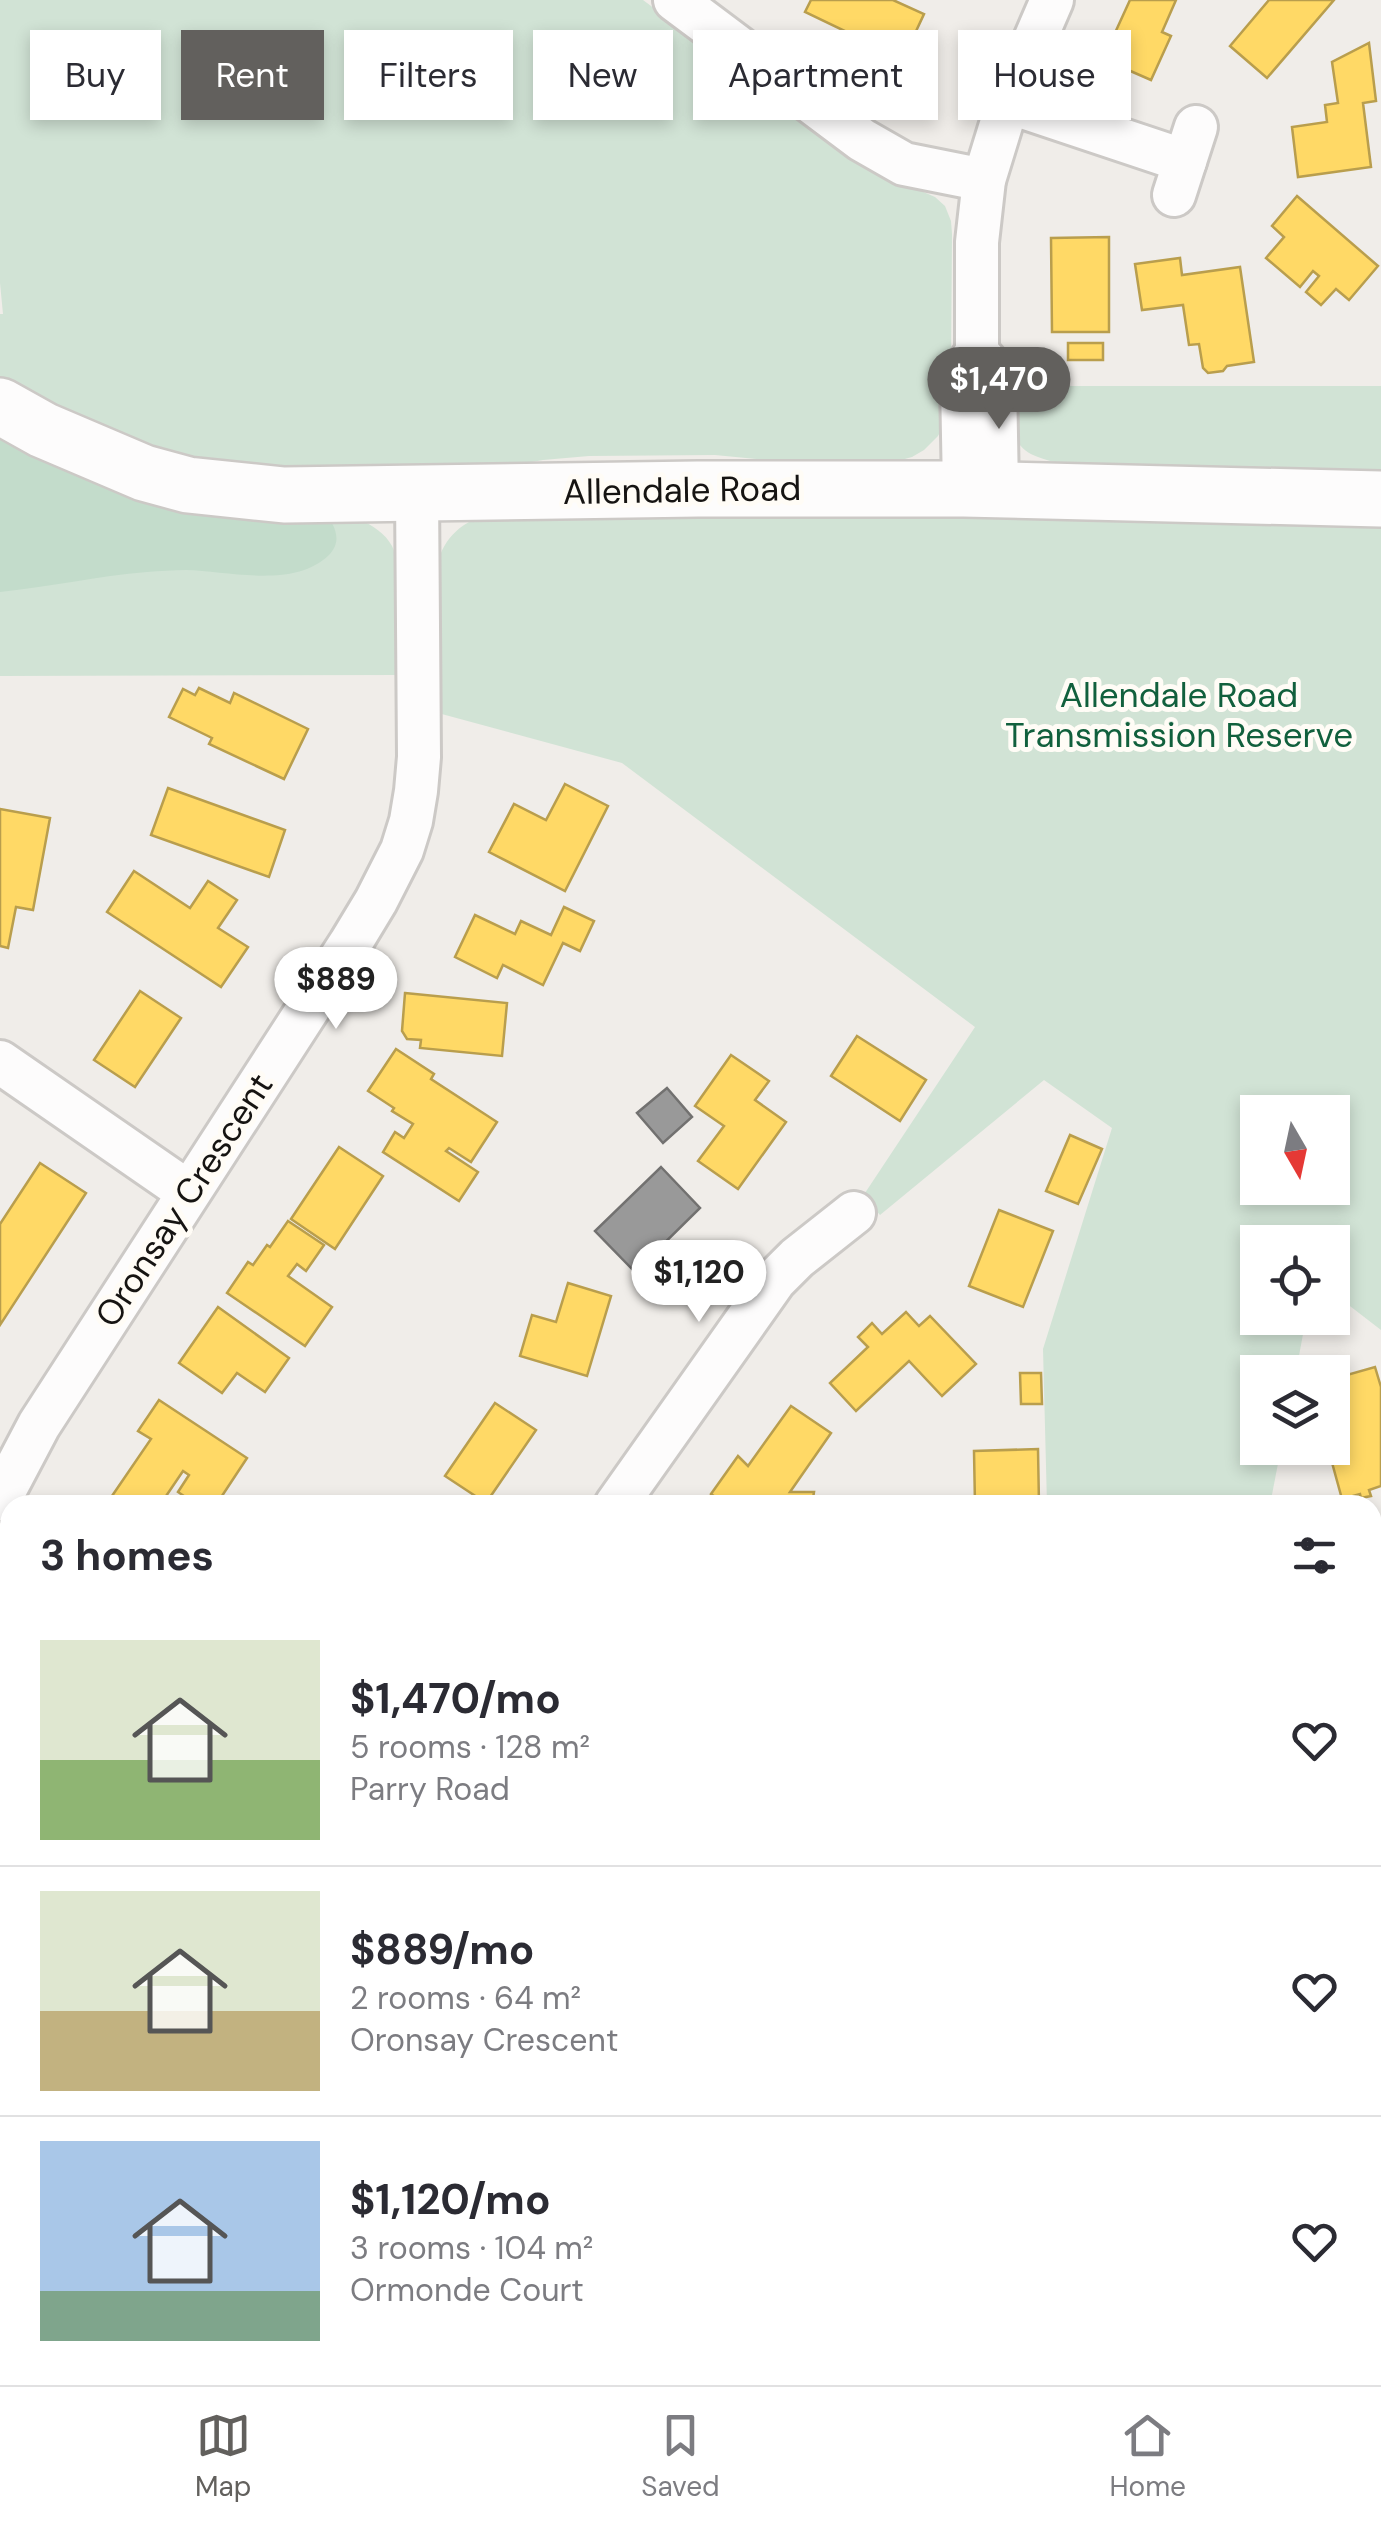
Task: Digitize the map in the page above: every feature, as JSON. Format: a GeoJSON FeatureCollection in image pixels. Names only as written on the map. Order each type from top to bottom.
{"type":"FeatureCollection","features":[{"type":"Feature","properties":{"kind":"street"},"geometry":{"type":"LineString","coordinates":[[675,0],[888,156],[925,170],[984,180]]}},
{"type":"Feature","properties":{"kind":"street"},"geometry":{"type":"LineString","coordinates":[[1038,30],[1052,0]]}},
{"type":"Feature","properties":{"kind":"street"},"geometry":{"type":"LineString","coordinates":[[981,489],[962,382],[976,352],[977,242],[984,180],[1002,120]]}},
{"type":"Feature","properties":{"kind":"street"},"geometry":{"type":"LineString","coordinates":[[1062,120],[1185,161]]}},
{"type":"Feature","properties":{"kind":"street","name":"Allendale Road"},"geometry":{"type":"LineString","coordinates":[[0,406],[42,430],[144,473],[188,485],[284,495],[981,489],[1381,499]]}},
{"type":"Feature","properties":{"kind":"street","name":"Oronsay Crescent"},"geometry":{"type":"LineString","coordinates":[[2,1495],[38,1425],[350,944],[402,850],[412,820],[419,757],[417,494]]}},
{"type":"Feature","properties":{"kind":"street"},"geometry":{"type":"LineString","coordinates":[[0,1062],[188,1192]]}},
{"type":"Feature","properties":{"kind":"street"},"geometry":{"type":"LineString","coordinates":[[623,1495],[775,1280],[854,1212]]}},
{"type":"Feature","properties":{"kind":"green space"},"geometry":{"type":"Polygon","coordinates":[[[0,0],[643,0],[693,37],[693,120],[803,120],[854,158],[935,197],[945,206],[952,234],[951,363],[944,424],[924,450],[894,462],[809,464],[715,455],[589,456],[489,470],[324,475],[168,458],[0,386],[0,0]]]}},
{"type":"Feature","properties":{"kind":"green space"},"geometry":{"type":"Polygon","coordinates":[[[1006,386],[1381,386],[1381,482],[1078,468],[1056,463],[1021,446],[1012,424],[1006,386]]]}},
{"type":"Feature","properties":{"kind":"green space"},"geometry":{"type":"Polygon","coordinates":[[[0,431],[326,514],[335,529],[335,545],[315,565],[280,575],[166,571],[0,592],[0,431]]]}},
{"type":"Feature","properties":{"kind":"green space"},"geometry":{"type":"Polygon","coordinates":[[[167,501],[361,520],[378,530],[396,557],[399,675],[0,676],[0,552],[167,501]]]}},
{"type":"Feature","properties":{"kind":"green space","name":"Allendale Road Transmission Reserve"},"geometry":{"type":"Polygon","coordinates":[[[492,512],[1381,519],[1381,1330],[1350,1306],[1350,1225],[1240,1225],[1240,1335],[1303,1335],[1299,1355],[1240,1355],[1240,1465],[1278,1465],[1272,1495],[1047,1495],[1043,1349],[1112,1128],[1044,1080],[880,1215],[863,1196],[975,1027],[622,763],[438,713],[437,566],[450,538],[464,525],[492,512]]]}},
{"type":"Feature","properties":{"kind":"building: Homes"},"geometry":{"type":"Polygon","coordinates":[[[811,0],[893,0],[924,14],[917,30],[843,30],[805,12],[811,0]]]}},
{"type":"Feature","properties":{"kind":"building: Homes"},"geometry":{"type":"Polygon","coordinates":[[[1130,0],[1176,0],[1162,32],[1171,36],[1151,80],[1131,71],[1131,30],[1116,30],[1130,0]]]}},
{"type":"Feature","properties":{"kind":"building: Homes"},"geometry":{"type":"Polygon","coordinates":[[[1269,0],[1334,0],[1267,78],[1230,46],[1269,0]]]}},
{"type":"Feature","properties":{"kind":"building: Homes"},"geometry":{"type":"Polygon","coordinates":[[[1369,43],[1376,101],[1363,103],[1371,167],[1298,177],[1292,127],[1327,122],[1325,105],[1338,103],[1332,62],[1369,43]]]}},
{"type":"Feature","properties":{"kind":"building: Homes"},"geometry":{"type":"Polygon","coordinates":[[[1297,196],[1378,266],[1349,300],[1336,289],[1321,305],[1306,292],[1319,276],[1313,271],[1300,287],[1266,258],[1284,237],[1272,226],[1297,196]]]}},
{"type":"Feature","properties":{"kind":"building: Homes"},"geometry":{"type":"Polygon","coordinates":[[[1109,237],[1109,332],[1052,332],[1051,238],[1109,237]]]}},
{"type":"Feature","properties":{"kind":"building: Homes"},"geometry":{"type":"Polygon","coordinates":[[[1180,258],[1182,275],[1240,267],[1254,362],[1208,373],[1203,368],[1199,344],[1189,345],[1183,305],[1142,310],[1135,264],[1180,258]]]}},
{"type":"Feature","properties":{"kind":"building: Homes"},"geometry":{"type":"Polygon","coordinates":[[[1068,343],[1103,343],[1103,360],[1068,360],[1068,343]]]}},
{"type":"Feature","properties":{"kind":"building: Homes"},"geometry":{"type":"Polygon","coordinates":[[[199,688],[230,703],[234,693],[308,729],[284,779],[209,744],[212,738],[169,717],[183,689],[195,695],[199,688]]]}},
{"type":"Feature","properties":{"kind":"building: Homes"},"geometry":{"type":"Polygon","coordinates":[[[565,784],[608,806],[565,891],[489,852],[514,804],[546,820],[565,784]]]}},
{"type":"Feature","properties":{"kind":"building: Homes"},"geometry":{"type":"Polygon","coordinates":[[[168,788],[285,830],[269,877],[151,835],[168,788]]]}},
{"type":"Feature","properties":{"kind":"building: Homes"},"geometry":{"type":"Polygon","coordinates":[[[0,809],[50,818],[33,910],[16,907],[8,948],[0,946],[0,809]]]}},
{"type":"Feature","properties":{"kind":"building: Homes"},"geometry":{"type":"Polygon","coordinates":[[[134,871],[190,908],[208,881],[237,900],[218,928],[248,947],[221,987],[107,912],[134,871]]]}},
{"type":"Feature","properties":{"kind":"building: Homes"},"geometry":{"type":"Polygon","coordinates":[[[564,907],[594,921],[580,951],[563,943],[543,985],[503,965],[497,978],[455,957],[475,915],[515,934],[521,921],[551,935],[564,907]]]}},
{"type":"Feature","properties":{"kind":"building: Homes"},"geometry":{"type":"Polygon","coordinates":[[[140,991],[181,1018],[135,1087],[94,1060],[140,991]]]}},
{"type":"Feature","properties":{"kind":"building: Homes"},"geometry":{"type":"Polygon","coordinates":[[[405,993],[507,1003],[502,1056],[420,1048],[421,1040],[407,1039],[402,1031],[405,993]]]}},
{"type":"Feature","properties":{"kind":"building: Homes"},"geometry":{"type":"Polygon","coordinates":[[[857,1036],[926,1080],[900,1121],[831,1076],[857,1036]]]}},
{"type":"Feature","properties":{"kind":"building: Homes"},"geometry":{"type":"Polygon","coordinates":[[[396,1049],[434,1074],[431,1079],[497,1122],[471,1162],[449,1148],[446,1151],[478,1172],[459,1201],[383,1152],[395,1132],[404,1138],[413,1124],[368,1091],[396,1049]]]}},
{"type":"Feature","properties":{"kind":"building: Homes"},"geometry":{"type":"Polygon","coordinates":[[[731,1055],[769,1081],[755,1100],[786,1122],[738,1189],[698,1161],[724,1126],[695,1106],[731,1055]]]}},
{"type":"Feature","properties":{"kind":"building: Homes"},"geometry":{"type":"Polygon","coordinates":[[[1070,1135],[1102,1149],[1078,1204],[1046,1191],[1070,1135]]]}},
{"type":"Feature","properties":{"kind":"building: Homes"},"geometry":{"type":"Polygon","coordinates":[[[339,1147],[383,1176],[335,1249],[291,1219],[339,1147]]]}},
{"type":"Feature","properties":{"kind":"building: Homes"},"geometry":{"type":"Polygon","coordinates":[[[40,1163],[86,1193],[0,1325],[0,1224],[40,1163]]]}},
{"type":"Feature","properties":{"kind":"building: Homes"},"geometry":{"type":"Polygon","coordinates":[[[999,1210],[1053,1231],[1023,1307],[969,1286],[999,1210]]]}},
{"type":"Feature","properties":{"kind":"building: Homes"},"geometry":{"type":"Polygon","coordinates":[[[288,1221],[324,1245],[306,1271],[297,1264],[288,1276],[332,1307],[305,1346],[227,1293],[248,1262],[253,1265],[288,1221]]]}},
{"type":"Feature","properties":{"kind":"building: Homes"},"geometry":{"type":"Polygon","coordinates":[[[568,1283],[611,1296],[587,1376],[520,1356],[532,1315],[556,1322],[568,1283]]]}},
{"type":"Feature","properties":{"kind":"building: Homes"},"geometry":{"type":"Polygon","coordinates":[[[218,1307],[289,1358],[265,1392],[237,1373],[222,1393],[179,1363],[218,1307]]]}},
{"type":"Feature","properties":{"kind":"building: Homes"},"geometry":{"type":"Polygon","coordinates":[[[906,1312],[919,1326],[930,1316],[976,1364],[942,1396],[909,1361],[856,1411],[830,1383],[868,1347],[858,1337],[872,1323],[882,1334],[906,1312]]]}},
{"type":"Feature","properties":{"kind":"building: Homes"},"geometry":{"type":"Polygon","coordinates":[[[1375,1367],[1381,1387],[1381,1486],[1369,1490],[1371,1495],[1341,1495],[1333,1465],[1350,1465],[1350,1374],[1375,1367]]]}},
{"type":"Feature","properties":{"kind":"building: Homes"},"geometry":{"type":"Polygon","coordinates":[[[1020,1373],[1041,1373],[1042,1404],[1021,1404],[1020,1373]]]}},
{"type":"Feature","properties":{"kind":"building: Homes"},"geometry":{"type":"Polygon","coordinates":[[[159,1400],[247,1458],[223,1495],[182,1495],[178,1492],[189,1475],[183,1471],[167,1495],[113,1495],[151,1439],[138,1431],[159,1400]]]}},
{"type":"Feature","properties":{"kind":"building: Homes"},"geometry":{"type":"Polygon","coordinates":[[[495,1403],[536,1430],[491,1495],[474,1495],[445,1476],[495,1403]]]}},
{"type":"Feature","properties":{"kind":"building: Homes"},"geometry":{"type":"Polygon","coordinates":[[[791,1406],[831,1433],[790,1492],[814,1492],[814,1495],[711,1494],[738,1456],[748,1466],[791,1406]]]}},
{"type":"Feature","properties":{"kind":"building: Homes"},"geometry":{"type":"Polygon","coordinates":[[[1038,1449],[1039,1495],[975,1495],[974,1451],[1038,1449]]]}},
{"type":"Feature","properties":{"kind":"building: Industry"},"geometry":{"type":"Polygon","coordinates":[[[667,1088],[692,1117],[663,1143],[637,1113],[667,1088]]]}},
{"type":"Feature","properties":{"kind":"building: Industry"},"geometry":{"type":"Polygon","coordinates":[[[661,1167],[700,1208],[635,1272],[595,1231],[661,1167]]]}}]}
